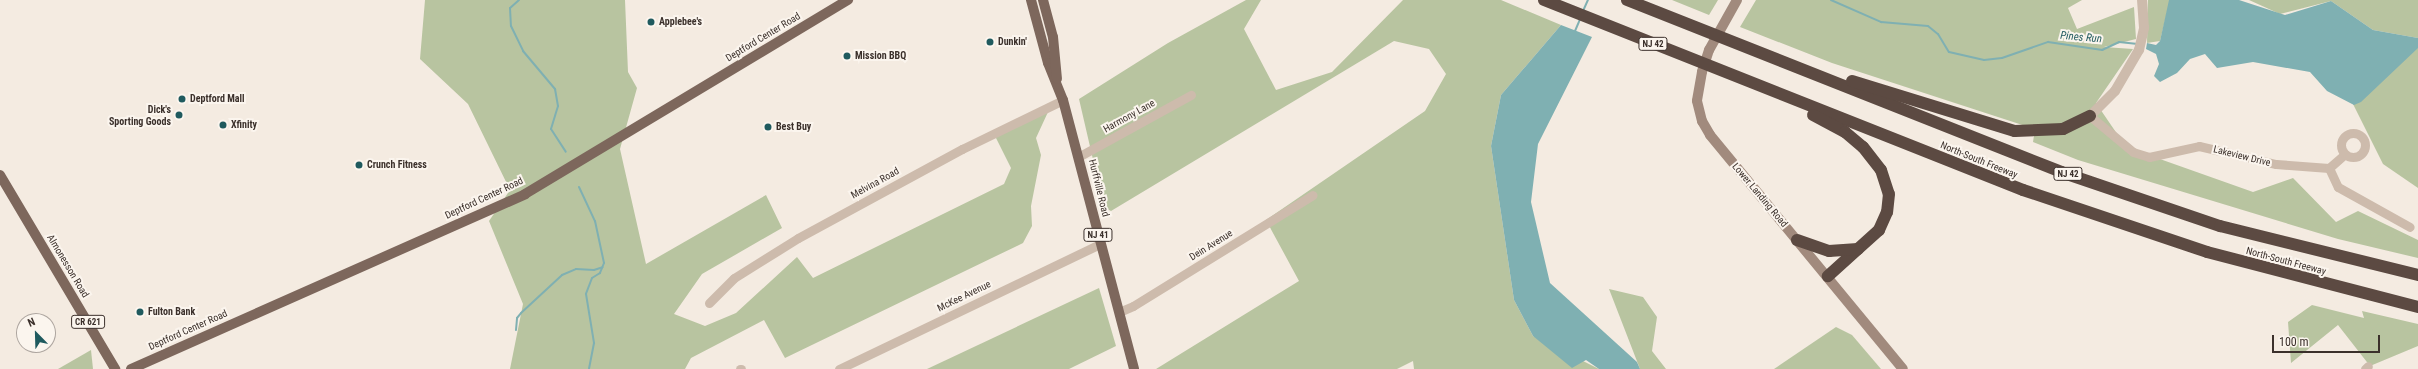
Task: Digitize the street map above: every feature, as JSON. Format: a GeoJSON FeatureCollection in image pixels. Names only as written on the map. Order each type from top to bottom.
{"type":"FeatureCollection","features":[{"type":"Feature","properties":{"kind":"highway","name":"North-South Freeway"},"geometry":{"type":"LineString","coordinates":[[1544,0],[2023,190],[2207,252],[2418,307]]}},
{"type":"Feature","properties":{"kind":"highway","name":"North-South Freeway"},"geometry":{"type":"LineString","coordinates":[[1627,0],[2062,172],[2212,223],[2418,275]]}},
{"type":"Feature","properties":{"kind":"highway"},"geometry":{"type":"LineString","coordinates":[[1796,67],[1849,80],[2015,131],[2063,129],[2090,116]]}},
{"type":"Feature","properties":{"kind":"highway"},"geometry":{"type":"LineString","coordinates":[[1797,101],[1817,118],[1856,140],[1883,174],[1889,198],[1885,219],[1875,234],[1828,276]]}},
{"type":"Feature","properties":{"kind":"highway"},"geometry":{"type":"LineString","coordinates":[[1797,240],[1829,251],[1859,249]]}},
{"type":"Feature","properties":{"kind":"main road","name":"Deptford Center Road"},"geometry":{"type":"LineString","coordinates":[[131,369],[525,194],[848,0]]}},
{"type":"Feature","properties":{"kind":"main road","name":"Hurffville Road"},"geometry":{"type":"LineString","coordinates":[[1031,0],[1048,63],[1063,100],[1134,369]]}},
{"type":"Feature","properties":{"kind":"main road","name":"Hurffville Road"},"geometry":{"type":"LineString","coordinates":[[1043,0],[1054,43],[1057,83]]}},
{"type":"Feature","properties":{"kind":"main road","name":"Lower Landing Road"},"geometry":{"type":"LineString","coordinates":[[1737,0],[1709,50],[1702,72],[1697,101],[1700,113],[1710,135],[1828,276],[1903,369]]}},
{"type":"Feature","properties":{"kind":"main road","name":"Almonesson Road"},"geometry":{"type":"LineString","coordinates":[[0,175],[115,369]]}},
{"type":"Feature","properties":{"kind":"street"},"geometry":{"type":"LineString","coordinates":[[2090,116],[2115,92],[2139,50],[2142,40],[2142,0]]}},
{"type":"Feature","properties":{"kind":"street","name":"Harmony Lane"},"geometry":{"type":"LineString","coordinates":[[1078,157],[1191,95]]}},
{"type":"Feature","properties":{"kind":"street","name":"Melvina Road"},"geometry":{"type":"LineString","coordinates":[[709,303],[734,278],[798,238],[962,149],[1063,100]]}},
{"type":"Feature","properties":{"kind":"street","name":"Lakeview Drive"},"geometry":{"type":"LineString","coordinates":[[2090,116],[2133,152],[2149,157],[2199,146],[2276,164],[2329,168]]}},
{"type":"Feature","properties":{"kind":"street"},"geometry":{"type":"LineString","coordinates":[[2345,154],[2329,168],[2338,187],[2410,227]]}},
{"type":"Feature","properties":{"kind":"street","name":"Dein Avenue"},"geometry":{"type":"LineString","coordinates":[[1118,312],[1133,306],[1313,195]]}},
{"type":"Feature","properties":{"kind":"street","name":"McKee Avenue"},"geometry":{"type":"LineString","coordinates":[[839,369],[1100,244]]}},
{"type":"Feature","properties":{"kind":"green space"},"geometry":{"type":"Polygon","coordinates":[[[425,0],[625,0],[628,72],[637,88],[620,149],[646,264],[766,195],[782,228],[702,274],[674,314],[705,326],[736,313],[797,257],[813,278],[1004,184],[1011,168],[993,132],[1048,112],[1036,138],[1041,155],[1031,206],[1032,226],[1023,243],[785,358],[764,320],[691,358],[685,369],[510,369],[523,304],[489,221],[510,190],[468,104],[420,59],[425,0]]]}},
{"type":"Feature","properties":{"kind":"green space"},"geometry":{"type":"Polygon","coordinates":[[[1246,0],[1261,0],[1244,29],[1276,90],[1332,72],[1403,0],[1501,0],[1561,25],[1501,95],[1491,146],[1514,300],[1533,336],[1599,369],[1414,369],[1413,361],[1397,369],[1156,369],[1299,281],[1266,220],[1425,111],[1446,74],[1429,49],[1394,41],[1111,211],[1104,207],[1079,99],[1168,43],[1246,0]]]}},
{"type":"Feature","properties":{"kind":"green space"},"geometry":{"type":"Polygon","coordinates":[[[1672,0],[1718,0],[1709,15],[1672,0]]]}},
{"type":"Feature","properties":{"kind":"green space"},"geometry":{"type":"Polygon","coordinates":[[[1756,0],[2082,0],[2068,8],[2077,29],[2134,7],[2136,39],[2104,47],[2133,49],[2096,103],[2126,147],[2253,192],[2293,178],[2336,222],[2358,211],[2418,240],[2418,258],[2338,239],[2078,160],[2033,142],[2035,129],[1832,63],[1740,27],[1756,0]]]}},
{"type":"Feature","properties":{"kind":"green space"},"geometry":{"type":"Polygon","coordinates":[[[2148,0],[2170,0],[2160,41],[2147,43],[2148,0]]]}},
{"type":"Feature","properties":{"kind":"green space"},"geometry":{"type":"Polygon","coordinates":[[[2249,0],[2418,0],[2418,38],[2373,30],[2331,1],[2280,14],[2249,0]]]}},
{"type":"Feature","properties":{"kind":"green space"},"geometry":{"type":"Polygon","coordinates":[[[2418,38],[2418,188],[2383,164],[2353,104],[2418,38]]]}},
{"type":"Feature","properties":{"kind":"green space"},"geometry":{"type":"Polygon","coordinates":[[[1099,288],[1116,346],[1069,369],[927,369],[1099,288]]]}},
{"type":"Feature","properties":{"kind":"green space"},"geometry":{"type":"Polygon","coordinates":[[[1609,289],[1643,297],[1657,317],[1652,351],[1666,369],[1640,369],[1609,289]]]}},
{"type":"Feature","properties":{"kind":"green space"},"geometry":{"type":"Polygon","coordinates":[[[2312,305],[2364,318],[2362,311],[2418,324],[2418,346],[2370,366],[2338,325],[2291,363],[2288,322],[2312,305]]]}},
{"type":"Feature","properties":{"kind":"green space"},"geometry":{"type":"Polygon","coordinates":[[[1836,327],[1852,335],[1881,369],[1774,369],[1836,327]]]}},
{"type":"Feature","properties":{"kind":"green space"},"geometry":{"type":"Polygon","coordinates":[[[91,350],[93,369],[58,369],[91,350]]]}},
{"type":"Feature","properties":{"kind":"water"},"geometry":{"type":"Polygon","coordinates":[[[2169,0],[2239,0],[2285,15],[2331,1],[2373,30],[2418,38],[2418,48],[2361,102],[2354,105],[2327,91],[2310,72],[2253,62],[2217,68],[2205,54],[2190,59],[2177,73],[2160,82],[2154,76],[2159,64],[2156,54],[2146,49],[2147,43],[2156,45],[2160,41],[2169,0]]]}},
{"type":"Feature","properties":{"kind":"water"},"geometry":{"type":"Polygon","coordinates":[[[1561,25],[1592,37],[1538,144],[1531,202],[1550,283],[1637,362],[1640,369],[1599,369],[1586,360],[1572,368],[1533,336],[1514,300],[1491,146],[1501,95],[1561,25]]]}},
{"type":"Feature","properties":{"kind":"waterway"},"geometry":{"type":"LineString","coordinates":[[519,0],[510,8],[511,26],[523,51],[555,89],[558,106],[551,129],[566,152]]}},
{"type":"Feature","properties":{"kind":"waterway"},"geometry":{"type":"LineString","coordinates":[[1583,11],[1588,0]]}},
{"type":"Feature","properties":{"kind":"waterway","name":"Pines Run"},"geometry":{"type":"LineString","coordinates":[[1831,0],[1881,22],[1928,26],[1938,34],[1949,52],[1984,60],[2002,58],[2048,42],[2102,50],[2119,42],[2138,44]]}},
{"type":"Feature","properties":{"kind":"waterway"},"geometry":{"type":"LineString","coordinates":[[1575,31],[1580,19]]}},
{"type":"Feature","properties":{"kind":"waterway"},"geometry":{"type":"LineString","coordinates":[[579,187],[595,221],[604,263],[600,273],[592,278],[586,294],[594,343],[589,369]]}},
{"type":"Feature","properties":{"kind":"waterway"},"geometry":{"type":"LineString","coordinates":[[516,330],[517,318],[521,313],[562,275],[576,269],[594,270],[603,267]]}},
{"type":"Feature","properties":{"kind":"place","name":"Applebee's"},"geometry":{"type":"Point","coordinates":[651,22]}},
{"type":"Feature","properties":{"kind":"place","name":"Dunkin'"},"geometry":{"type":"Point","coordinates":[990,42]}},
{"type":"Feature","properties":{"kind":"place","name":"Mission BBQ"},"geometry":{"type":"Point","coordinates":[847,56]}},
{"type":"Feature","properties":{"kind":"place","name":"Deptford Mall"},"geometry":{"type":"Point","coordinates":[182,99]}},
{"type":"Feature","properties":{"kind":"place","name":"Dick's Sporting Goods"},"geometry":{"type":"Point","coordinates":[179,115]}},
{"type":"Feature","properties":{"kind":"place","name":"Xfinity"},"geometry":{"type":"Point","coordinates":[223,125]}},
{"type":"Feature","properties":{"kind":"place","name":"Best Buy"},"geometry":{"type":"Point","coordinates":[768,127]}},
{"type":"Feature","properties":{"kind":"place","name":"Crunch Fitness"},"geometry":{"type":"Point","coordinates":[359,165]}},
{"type":"Feature","properties":{"kind":"place","name":"Fulton Bank"},"geometry":{"type":"Point","coordinates":[140,312]}}]}
